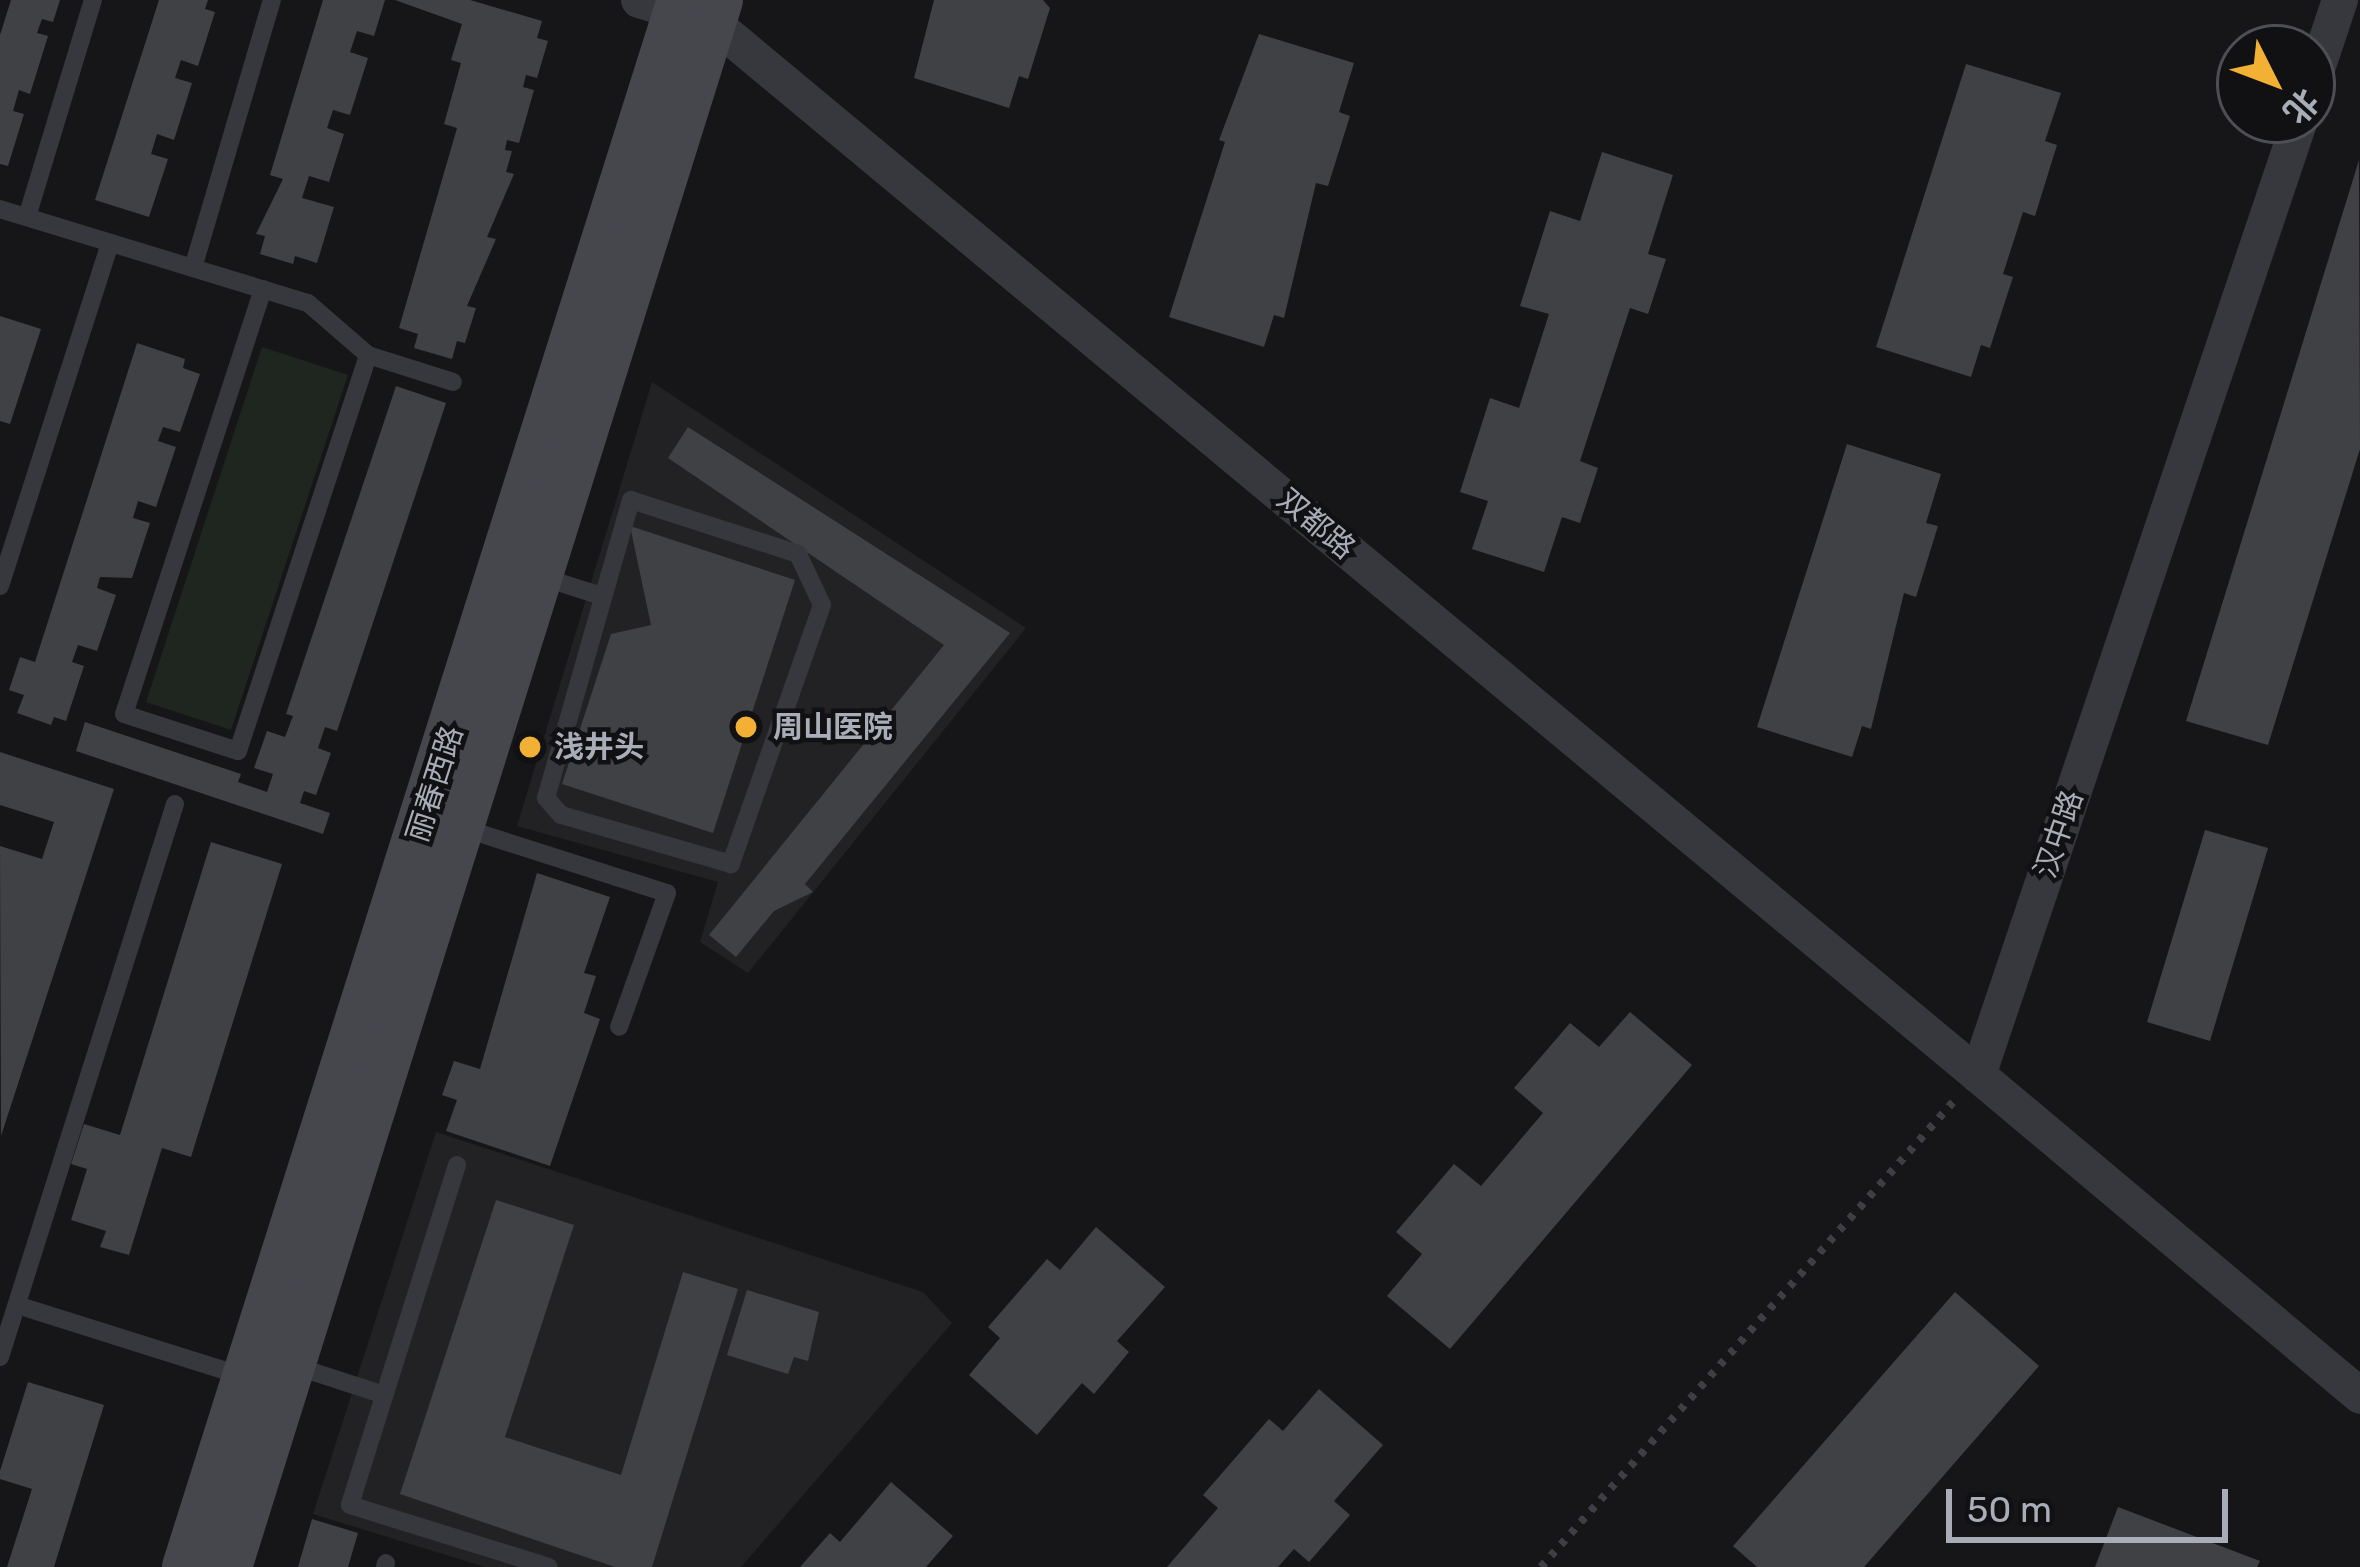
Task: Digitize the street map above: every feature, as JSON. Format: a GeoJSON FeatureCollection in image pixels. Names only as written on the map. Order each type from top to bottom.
{"type":"FeatureCollection","features":[{"type":"Feature","properties":{"kind":"main road","name":"丽春西路"},"geometry":{"type":"LineString","coordinates":[[186,1567],[273,1377],[464,828],[542,577],[686,7]]}},
{"type":"Feature","properties":{"kind":"main road","name":"丽春西路"},"geometry":{"type":"LineString","coordinates":[[228,1567],[273,1377],[686,7]]}},
{"type":"Feature","properties":{"kind":"street","name":"双都路"},"geometry":{"type":"LineString","coordinates":[[686,7],[1978,1075]]}},
{"type":"Feature","properties":{"kind":"street","name":"汉中路"},"geometry":{"type":"LineString","coordinates":[[1978,1075],[2292,144]]}},
{"type":"Feature","properties":{"kind":"street"},"geometry":{"type":"LineString","coordinates":[[1978,1075],[2360,1396]]}},
{"type":"Feature","properties":{"kind":"lane"},"geometry":{"type":"LineString","coordinates":[[27,218],[93,0]]}},
{"type":"Feature","properties":{"kind":"lane"},"geometry":{"type":"LineString","coordinates":[[193,268],[272,0]]}},
{"type":"Feature","properties":{"kind":"lane"},"geometry":{"type":"LineString","coordinates":[[0,209],[308,303],[368,355],[453,382]]}},
{"type":"Feature","properties":{"kind":"lane"},"geometry":{"type":"LineString","coordinates":[[0,586],[110,243]]}},
{"type":"Feature","properties":{"kind":"lane"},"geometry":{"type":"LineString","coordinates":[[263,289],[124,714],[238,751],[368,355]]}},
{"type":"Feature","properties":{"kind":"lane"},"geometry":{"type":"LineString","coordinates":[[631,500],[798,554],[822,605],[731,864],[561,814],[546,798],[602,596],[631,500]]}},
{"type":"Feature","properties":{"kind":"lane"},"geometry":{"type":"LineString","coordinates":[[542,577],[602,596]]}},
{"type":"Feature","properties":{"kind":"lane"},"geometry":{"type":"LineString","coordinates":[[0,1358],[176,804]]}},
{"type":"Feature","properties":{"kind":"lane"},"geometry":{"type":"LineString","coordinates":[[464,828],[667,893],[620,1027]]}},
{"type":"Feature","properties":{"kind":"lane"},"geometry":{"type":"LineString","coordinates":[[457,1165],[350,1505],[549,1567]]}},
{"type":"Feature","properties":{"kind":"lane"},"geometry":{"type":"LineString","coordinates":[[17,1305],[273,1377],[384,1395]]}},
{"type":"Feature","properties":{"kind":"path"},"geometry":{"type":"LineString","coordinates":[[1541,1567],[1978,1075]]}},
{"type":"Feature","properties":{"kind":"shaded area"},"geometry":{"type":"Polygon","coordinates":[[[262,347],[348,375],[231,730],[146,702],[262,347]]]}},
{"type":"Feature","properties":{"kind":"shaded area","name":"周山医院"},"geometry":{"type":"Polygon","coordinates":[[[652,382],[1026,628],[748,973],[700,942],[718,882],[517,826],[652,382]]]}},
{"type":"Feature","properties":{"kind":"shaded area"},"geometry":{"type":"Polygon","coordinates":[[[436,1132],[923,1292],[952,1323],[741,1567],[485,1567],[313,1514],[436,1132]]]}},
{"type":"Feature","properties":{"kind":"building"},"geometry":{"type":"Polygon","coordinates":[[[11,0],[60,0],[53,22],[42,19],[37,33],[48,36],[30,94],[19,90],[13,111],[24,114],[8,166],[0,164],[0,35],[11,0]]]}},
{"type":"Feature","properties":{"kind":"building"},"geometry":{"type":"Polygon","coordinates":[[[159,0],[208,0],[205,9],[215,12],[198,66],[181,60],[175,78],[192,83],[174,140],[157,134],[151,154],[168,159],[149,217],[95,200],[159,0]]]}},
{"type":"Feature","properties":{"kind":"building"},"geometry":{"type":"Polygon","coordinates":[[[323,0],[385,0],[374,36],[357,31],[350,52],[368,58],[350,115],[333,110],[327,128],[344,134],[329,182],[309,176],[302,198],[334,207],[317,263],[295,256],[293,264],[260,254],[265,236],[256,234],[283,179],[270,175],[323,0]]]}},
{"type":"Feature","properties":{"kind":"building"},"geometry":{"type":"Polygon","coordinates":[[[395,0],[470,0],[542,21],[537,38],[548,41],[537,78],[526,75],[523,87],[534,90],[519,143],[507,140],[505,150],[512,151],[506,172],[514,174],[487,237],[496,239],[467,306],[476,308],[465,343],[457,341],[452,359],[414,348],[418,334],[399,328],[457,128],[444,124],[461,63],[451,60],[462,24],[395,0]]]}},
{"type":"Feature","properties":{"kind":"building"},"geometry":{"type":"Polygon","coordinates":[[[934,0],[1043,0],[1050,8],[1028,79],[1019,76],[1009,108],[914,78],[934,0]]]}},
{"type":"Feature","properties":{"kind":"building"},"geometry":{"type":"Polygon","coordinates":[[[1259,34],[1354,63],[1339,112],[1350,116],[1328,186],[1316,183],[1284,318],[1274,315],[1264,347],[1169,317],[1225,142],[1219,140],[1259,34]]]}},
{"type":"Feature","properties":{"kind":"building"},"geometry":{"type":"Polygon","coordinates":[[[1966,64],[2061,93],[2045,141],[2057,145],[2035,216],[2023,212],[2003,274],[2013,277],[1990,348],[1981,345],[1971,377],[1876,347],[1966,64]]]}},
{"type":"Feature","properties":{"kind":"building"},"geometry":{"type":"Polygon","coordinates":[[[1602,152],[1673,175],[1648,254],[1666,259],[1648,314],[1630,308],[1580,461],[1598,468],[1580,523],[1562,517],[1544,572],[1472,549],[1488,501],[1460,492],[1490,398],[1519,408],[1549,314],[1520,306],[1550,211],[1580,221],[1602,152]]]}},
{"type":"Feature","properties":{"kind":"building"},"geometry":{"type":"Polygon","coordinates":[[[2359,160],[2360,449],[2268,745],[2186,721],[2359,160]]]}},
{"type":"Feature","properties":{"kind":"building"},"geometry":{"type":"Polygon","coordinates":[[[0,316],[41,329],[10,424],[0,421],[0,316]]]}},
{"type":"Feature","properties":{"kind":"building"},"geometry":{"type":"Polygon","coordinates":[[[137,343],[185,359],[183,368],[200,374],[180,432],[163,427],[158,441],[176,447],[156,507],[138,501],[133,518],[150,523],[132,578],[100,577],[97,588],[116,595],[97,651],[78,645],[72,662],[84,666],[66,721],[54,717],[51,725],[17,713],[24,695],[9,690],[20,657],[35,662],[137,343]]]}},
{"type":"Feature","properties":{"kind":"building"},"geometry":{"type":"Polygon","coordinates":[[[396,386],[446,403],[337,731],[325,727],[318,748],[331,753],[316,795],[304,791],[300,803],[330,813],[323,834],[76,751],[85,722],[241,774],[238,782],[267,792],[273,774],[254,768],[267,731],[285,737],[293,716],[286,714],[396,386]]]}},
{"type":"Feature","properties":{"kind":"building"},"geometry":{"type":"Polygon","coordinates":[[[688,427],[1010,633],[805,884],[813,892],[774,911],[736,957],[709,935],[944,645],[668,458],[688,427]]]}},
{"type":"Feature","properties":{"kind":"building"},"geometry":{"type":"Polygon","coordinates":[[[1847,444],[1941,474],[1926,523],[1938,526],[1916,597],[1904,593],[1871,729],[1862,726],[1852,757],[1757,727],[1847,444]]]}},
{"type":"Feature","properties":{"kind":"building"},"geometry":{"type":"Polygon","coordinates":[[[630,526],[795,580],[713,833],[562,784],[611,634],[651,625],[630,526]]]}},
{"type":"Feature","properties":{"kind":"building"},"geometry":{"type":"Polygon","coordinates":[[[0,752],[114,789],[1,1136],[0,846],[42,859],[54,822],[0,805],[0,752]]]}},
{"type":"Feature","properties":{"kind":"building"},"geometry":{"type":"Polygon","coordinates":[[[2205,830],[2268,848],[2210,1041],[2147,1022],[2205,830]]]}},
{"type":"Feature","properties":{"kind":"building"},"geometry":{"type":"Polygon","coordinates":[[[211,842],[282,864],[191,1157],[162,1148],[129,1255],[100,1247],[106,1231],[71,1220],[87,1169],[71,1164],[84,1124],[120,1135],[211,842]]]}},
{"type":"Feature","properties":{"kind":"building"},"geometry":{"type":"Polygon","coordinates":[[[537,873],[610,897],[584,973],[596,976],[584,1013],[600,1019],[550,1166],[446,1131],[457,1100],[442,1095],[454,1061],[480,1069],[537,873]]]}},
{"type":"Feature","properties":{"kind":"building"},"geometry":{"type":"Polygon","coordinates":[[[1630,1012],[1692,1065],[1450,1349],[1387,1296],[1422,1254],[1396,1232],[1454,1164],[1481,1186],[1543,1113],[1514,1088],[1570,1023],[1599,1047],[1630,1012]]]}},
{"type":"Feature","properties":{"kind":"building"},"geometry":{"type":"Polygon","coordinates":[[[496,1200],[574,1225],[505,1437],[621,1475],[683,1272],[738,1289],[652,1567],[615,1567],[400,1494],[496,1200]]]}},
{"type":"Feature","properties":{"kind":"building"},"geometry":{"type":"Polygon","coordinates":[[[1096,1227],[1165,1287],[1117,1341],[1129,1352],[1094,1394],[1082,1383],[1037,1435],[969,1375],[1000,1338],[988,1327],[1047,1259],[1060,1270],[1096,1227]]]}},
{"type":"Feature","properties":{"kind":"building"},"geometry":{"type":"Polygon","coordinates":[[[747,1290],[819,1312],[808,1361],[794,1357],[788,1374],[727,1355],[747,1290]]]}},
{"type":"Feature","properties":{"kind":"building"},"geometry":{"type":"Polygon","coordinates":[[[1955,1292],[2039,1366],[1864,1567],[1757,1567],[1733,1546],[1955,1292]]]}},
{"type":"Feature","properties":{"kind":"building"},"geometry":{"type":"Polygon","coordinates":[[[28,1382],[104,1405],[54,1567],[7,1567],[32,1489],[0,1479],[0,1471],[28,1382]]]}},
{"type":"Feature","properties":{"kind":"building"},"geometry":{"type":"Polygon","coordinates":[[[1319,1389],[1383,1445],[1334,1501],[1350,1515],[1309,1562],[1294,1549],[1278,1567],[1167,1567],[1218,1508],[1203,1495],[1269,1419],[1283,1431],[1319,1389]]]}},
{"type":"Feature","properties":{"kind":"building"},"geometry":{"type":"Polygon","coordinates":[[[891,1482],[953,1536],[926,1567],[800,1567],[830,1533],[840,1542],[891,1482]]]}},
{"type":"Feature","properties":{"kind":"building"},"geometry":{"type":"Polygon","coordinates":[[[2118,1507],[2260,1561],[2257,1567],[2095,1567],[2118,1507]]]}},
{"type":"Feature","properties":{"kind":"building"},"geometry":{"type":"Polygon","coordinates":[[[312,1519],[358,1533],[348,1567],[298,1567],[312,1519]]]}},
{"type":"Feature","properties":{"kind":"place","name":"周山医院"},"geometry":{"type":"Point","coordinates":[746,727]}},
{"type":"Feature","properties":{"kind":"place","name":"浅井头"},"geometry":{"type":"Point","coordinates":[530,747]}}]}
